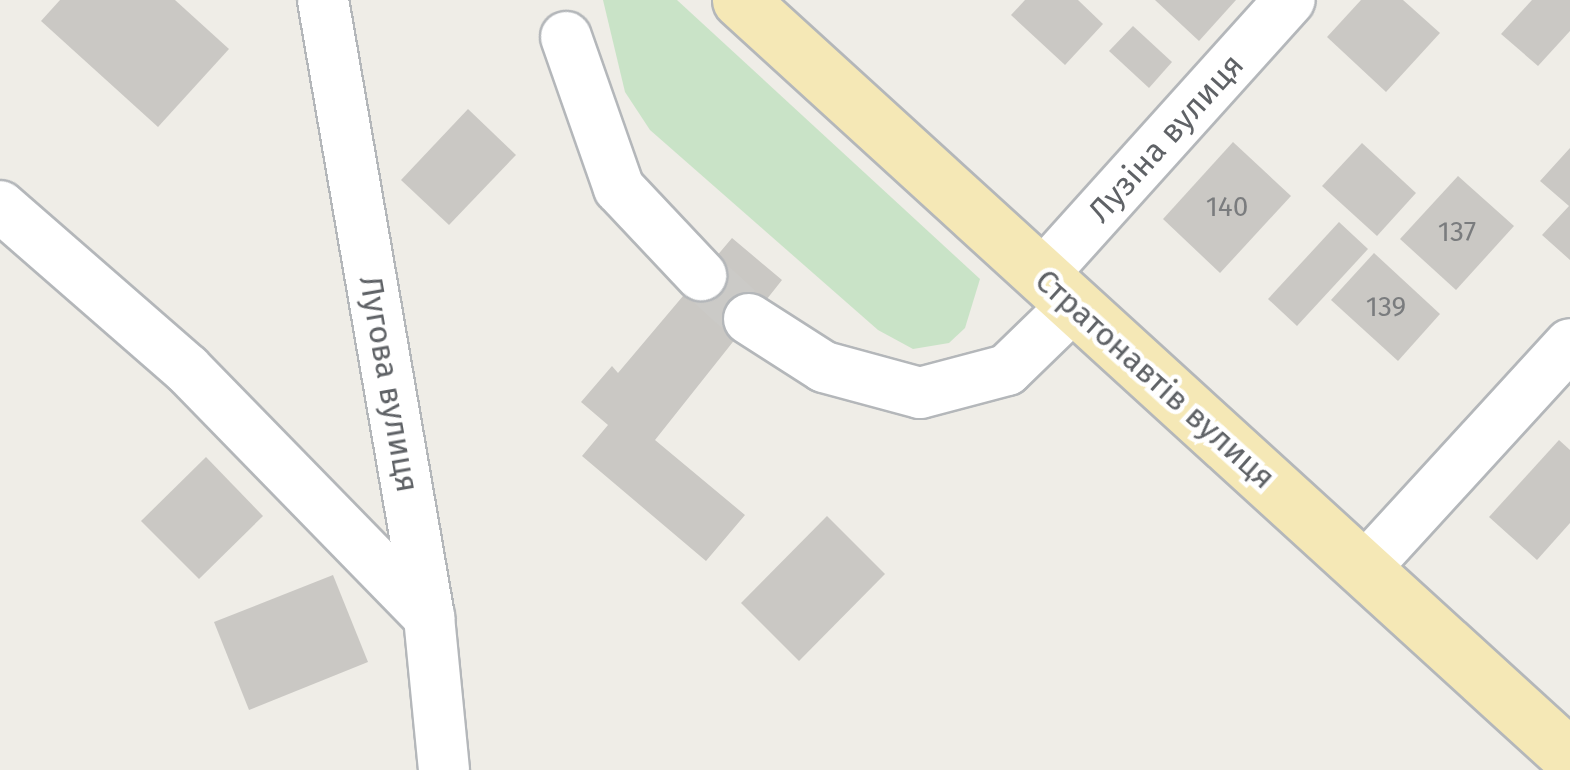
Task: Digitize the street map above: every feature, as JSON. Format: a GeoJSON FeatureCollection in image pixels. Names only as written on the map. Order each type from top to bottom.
{"type":"FeatureCollection","features":[{"type":"Feature","properties":{"kind":"main road","name":"Стратонавтів вулиця"},"geometry":{"type":"LineString","coordinates":[[740,0],[1570,758]]}},
{"type":"Feature","properties":{"kind":"street","name":"Лугова вулиця"},"geometry":{"type":"LineString","coordinates":[[323,0],[429,618],[444,770]]}},
{"type":"Feature","properties":{"kind":"street","name":"Лузіна вулиця"},"geometry":{"type":"LineString","coordinates":[[748,319],[824,367],[920,393],[1008,370],[1058,290],[1290,0]]}},
{"type":"Feature","properties":{"kind":"street"},"geometry":{"type":"LineString","coordinates":[[566,38],[619,188],[701,275]]}},
{"type":"Feature","properties":{"kind":"street"},"geometry":{"type":"LineString","coordinates":[[0,206],[187,369],[429,618]]}},
{"type":"Feature","properties":{"kind":"street"},"geometry":{"type":"LineString","coordinates":[[1364,569],[1570,344]]}},
{"type":"Feature","properties":{"kind":"green space"},"geometry":{"type":"Polygon","coordinates":[[[603,0],[677,0],[980,279],[965,328],[949,343],[913,349],[878,330],[650,130],[625,92],[603,0]]]}},
{"type":"Feature","properties":{"kind":"building"},"geometry":{"type":"Polygon","coordinates":[[[60,0],[175,0],[229,49],[158,127],[41,21],[60,0]]]}},
{"type":"Feature","properties":{"kind":"building"},"geometry":{"type":"Polygon","coordinates":[[[1025,0],[1078,0],[1103,24],[1065,65],[1011,15],[1025,0]]]}},
{"type":"Feature","properties":{"kind":"building"},"geometry":{"type":"Polygon","coordinates":[[[1155,0],[1236,0],[1199,41],[1155,0]]]}},
{"type":"Feature","properties":{"kind":"building"},"geometry":{"type":"Polygon","coordinates":[[[1361,0],[1403,0],[1440,33],[1386,92],[1327,37],[1361,0]]]}},
{"type":"Feature","properties":{"kind":"building"},"geometry":{"type":"Polygon","coordinates":[[[1532,0],[1570,0],[1570,31],[1538,66],[1501,34],[1532,0]]]}},
{"type":"Feature","properties":{"kind":"building"},"geometry":{"type":"Polygon","coordinates":[[[1133,26],[1172,62],[1149,88],[1109,51],[1133,26]]]}},
{"type":"Feature","properties":{"kind":"building"},"geometry":{"type":"Polygon","coordinates":[[[468,109],[516,155],[449,225],[401,180],[468,109]]]}},
{"type":"Feature","properties":{"kind":"building"},"geometry":{"type":"Polygon","coordinates":[[[1233,142],[1291,196],[1220,273],[1163,219],[1233,142]]]}},
{"type":"Feature","properties":{"kind":"building"},"geometry":{"type":"Polygon","coordinates":[[[1362,143],[1416,193],[1377,236],[1322,186],[1362,143]]]}},
{"type":"Feature","properties":{"kind":"building"},"geometry":{"type":"Polygon","coordinates":[[[1570,148],[1570,260],[1542,235],[1569,206],[1540,181],[1570,148]]]}},
{"type":"Feature","properties":{"kind":"building"},"geometry":{"type":"Polygon","coordinates":[[[1458,176],[1514,226],[1456,290],[1400,239],[1458,176]]]}},
{"type":"Feature","properties":{"kind":"building"},"geometry":{"type":"Polygon","coordinates":[[[1339,222],[1368,249],[1297,326],[1268,299],[1339,222]]]}},
{"type":"Feature","properties":{"kind":"building"},"geometry":{"type":"Polygon","coordinates":[[[732,238],[782,280],[655,440],[745,515],[706,561],[582,456],[608,425],[581,402],[612,366],[618,373],[732,238]]]}},
{"type":"Feature","properties":{"kind":"building"},"geometry":{"type":"Polygon","coordinates":[[[1374,253],[1440,314],[1398,361],[1331,300],[1374,253]]]}},
{"type":"Feature","properties":{"kind":"building"},"geometry":{"type":"Polygon","coordinates":[[[1559,440],[1570,450],[1570,523],[1537,560],[1489,517],[1559,440]]]}},
{"type":"Feature","properties":{"kind":"building"},"geometry":{"type":"Polygon","coordinates":[[[206,457],[263,516],[199,579],[141,521],[206,457]]]}},
{"type":"Feature","properties":{"kind":"building"},"geometry":{"type":"Polygon","coordinates":[[[827,516],[885,574],[799,661],[741,603],[827,516]]]}},
{"type":"Feature","properties":{"kind":"building"},"geometry":{"type":"Polygon","coordinates":[[[333,575],[368,662],[249,710],[214,622],[333,575]]]}},
{"type":"Feature","properties":{"kind":"tunnel"},"geometry":{"type":"LineString","coordinates":[[701,275],[749,319]]}}]}
